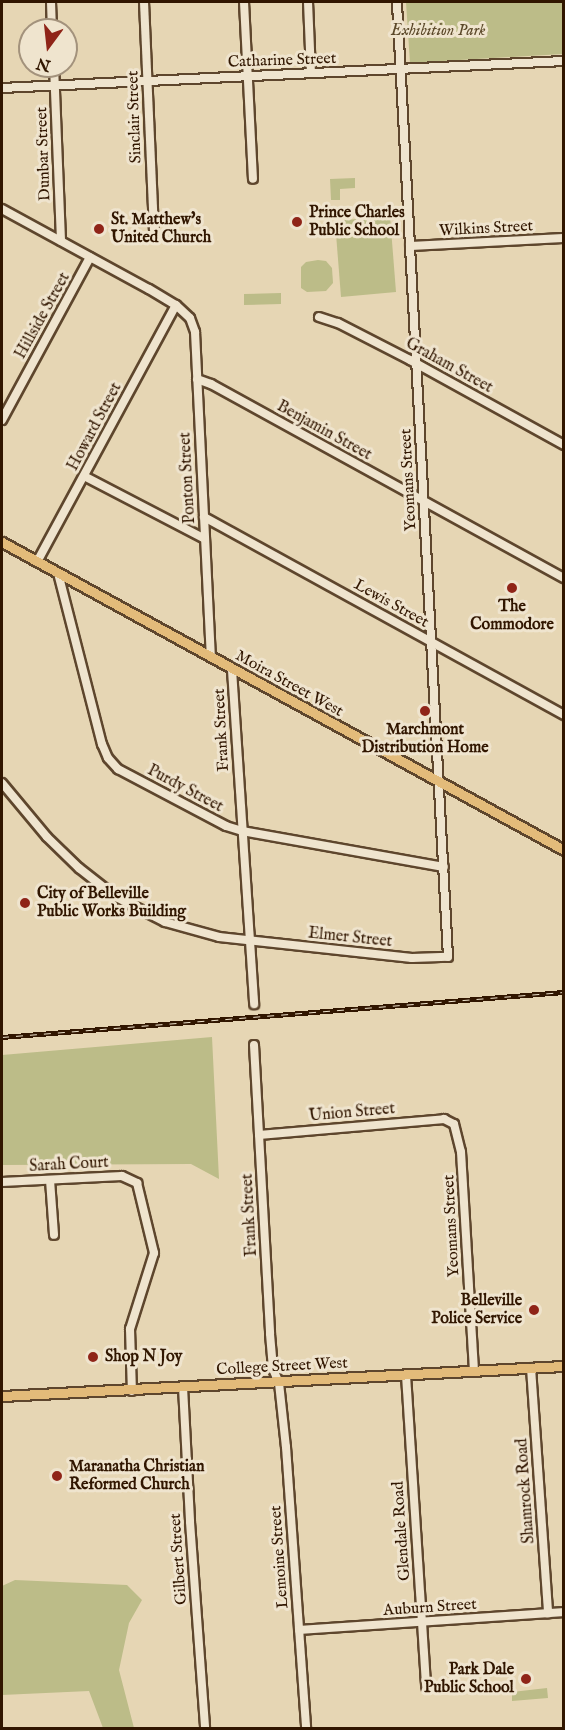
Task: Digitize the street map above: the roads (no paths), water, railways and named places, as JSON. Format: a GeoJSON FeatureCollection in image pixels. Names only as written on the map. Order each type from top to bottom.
{"type":"FeatureCollection","features":[{"type":"Feature","properties":{"kind":"main road","name":"Moira Street West"},"geometry":{"type":"LineString","coordinates":[[2,542],[439,784],[564,850]]}},
{"type":"Feature","properties":{"kind":"main road","name":"College Street West"},"geometry":{"type":"LineString","coordinates":[[2,1396],[132,1391],[564,1366]]}},
{"type":"Feature","properties":{"kind":"street"},"geometry":{"type":"LineString","coordinates":[[51,2],[52,18]]}},
{"type":"Feature","properties":{"kind":"street","name":"Sinclair Street"},"geometry":{"type":"LineString","coordinates":[[144,2],[154,230]]}},
{"type":"Feature","properties":{"kind":"street"},"geometry":{"type":"LineString","coordinates":[[244,2],[253,179]]}},
{"type":"Feature","properties":{"kind":"street"},"geometry":{"type":"LineString","coordinates":[[308,2],[311,73]]}},
{"type":"Feature","properties":{"kind":"street","name":"Yeomans Street"},"geometry":{"type":"LineString","coordinates":[[397,2],[448,957]]}},
{"type":"Feature","properties":{"kind":"street","name":"Catharine Street"},"geometry":{"type":"LineString","coordinates":[[2,88],[400,71],[564,61]]}},
{"type":"Feature","properties":{"kind":"street","name":"Dunbar Street"},"geometry":{"type":"LineString","coordinates":[[54,78],[61,241]]}},
{"type":"Feature","properties":{"kind":"street"},"geometry":{"type":"LineString","coordinates":[[2,209],[176,304]]}},
{"type":"Feature","properties":{"kind":"street","name":"Wilkins Street"},"geometry":{"type":"LineString","coordinates":[[410,246],[564,238]]}},
{"type":"Feature","properties":{"kind":"street","name":"Hillside Street"},"geometry":{"type":"LineString","coordinates":[[2,420],[90,257]]}},
{"type":"Feature","properties":{"kind":"street","name":"Ponton Street"},"geometry":{"type":"LineString","coordinates":[[176,304],[190,318],[195,332],[211,657]]}},
{"type":"Feature","properties":{"kind":"street","name":"Howard Street"},"geometry":{"type":"LineString","coordinates":[[37,562],[176,304]]}},
{"type":"Feature","properties":{"kind":"street","name":"Graham Street"},"geometry":{"type":"LineString","coordinates":[[319,316],[338,323],[416,363],[564,445]]}},
{"type":"Feature","properties":{"kind":"street","name":"Benjamin Street"},"geometry":{"type":"LineString","coordinates":[[197,379],[211,384],[564,578]]}},
{"type":"Feature","properties":{"kind":"street"},"geometry":{"type":"LineString","coordinates":[[84,476],[205,539]]}},
{"type":"Feature","properties":{"kind":"street","name":"Lewis Street"},"geometry":{"type":"LineString","coordinates":[[204,518],[564,715]]}},
{"type":"Feature","properties":{"kind":"street","name":"Purdy Street"},"geometry":{"type":"LineString","coordinates":[[58,573],[102,744],[108,758],[118,769],[226,826],[242,831],[444,867]]}},
{"type":"Feature","properties":{"kind":"street","name":"Frank Street"},"geometry":{"type":"LineString","coordinates":[[232,670],[254,1004]]}},
{"type":"Feature","properties":{"kind":"street","name":"Elmer Street"},"geometry":{"type":"LineString","coordinates":[[2,783],[47,837],[79,868],[117,897],[165,922],[219,937],[412,958],[448,957]]}},
{"type":"Feature","properties":{"kind":"street","name":"Frank Street"},"geometry":{"type":"LineString","coordinates":[[254,1045],[271,1345],[273,1369],[279,1383]]}},
{"type":"Feature","properties":{"kind":"street","name":"Yeomans Street"},"geometry":{"type":"LineString","coordinates":[[448,1121],[454,1124],[461,1152],[474,1371]]}},
{"type":"Feature","properties":{"kind":"street","name":"Union Street"},"geometry":{"type":"LineString","coordinates":[[259,1135],[393,1123],[448,1121]]}},
{"type":"Feature","properties":{"kind":"street","name":"Sarah Court"},"geometry":{"type":"LineString","coordinates":[[2,1182],[122,1176],[133,1179],[140,1190],[154,1253],[130,1329],[132,1391]]}},
{"type":"Feature","properties":{"kind":"street"},"geometry":{"type":"LineString","coordinates":[[50,1180],[54,1235]]}},
{"type":"Feature","properties":{"kind":"street","name":"Shamrock Road"},"geometry":{"type":"LineString","coordinates":[[531,1368],[548,1613]]}},
{"type":"Feature","properties":{"kind":"street","name":"Glendale Road"},"geometry":{"type":"LineString","coordinates":[[406,1375],[426,1686]]}},
{"type":"Feature","properties":{"kind":"street","name":"Lemoine Street"},"geometry":{"type":"LineString","coordinates":[[279,1383],[306,1728]]}},
{"type":"Feature","properties":{"kind":"street","name":"Gilbert Street"},"geometry":{"type":"LineString","coordinates":[[183,1387],[205,1728]]}},
{"type":"Feature","properties":{"kind":"street","name":"Auburn Street"},"geometry":{"type":"LineString","coordinates":[[299,1630],[564,1612]]}},
{"type":"Feature","properties":{"kind":"railway"},"geometry":{"type":"LineString","coordinates":[[2,1037],[564,992]]}},
{"type":"Feature","properties":{"kind":"place","name":"Prince Charles Public School"},"geometry":{"type":"Point","coordinates":[297,222]}},
{"type":"Feature","properties":{"kind":"place","name":"St. Matthew's United Church"},"geometry":{"type":"Point","coordinates":[99,229]}},
{"type":"Feature","properties":{"kind":"place","name":"The Commodore"},"geometry":{"type":"Point","coordinates":[512,588]}},
{"type":"Feature","properties":{"kind":"place","name":"Marchmont Distribution Home"},"geometry":{"type":"Point","coordinates":[425,711]}},
{"type":"Feature","properties":{"kind":"place","name":"City of Belleville Public Works Building"},"geometry":{"type":"Point","coordinates":[25,903]}},
{"type":"Feature","properties":{"kind":"place","name":"Belleville Police Service"},"geometry":{"type":"Point","coordinates":[534,1310]}},
{"type":"Feature","properties":{"kind":"place","name":"Shop N Joy"},"geometry":{"type":"Point","coordinates":[93,1357]}},
{"type":"Feature","properties":{"kind":"place","name":"Maranatha Christian Reformed Church"},"geometry":{"type":"Point","coordinates":[57,1476]}},
{"type":"Feature","properties":{"kind":"place","name":"Park Dale Public School"},"geometry":{"type":"Point","coordinates":[526,1679]}},
{"type":"Feature","properties":{"kind":"park label","name":"Exhibition Park"},"geometry":{"type":"Point","coordinates":[438,31]}}]}
